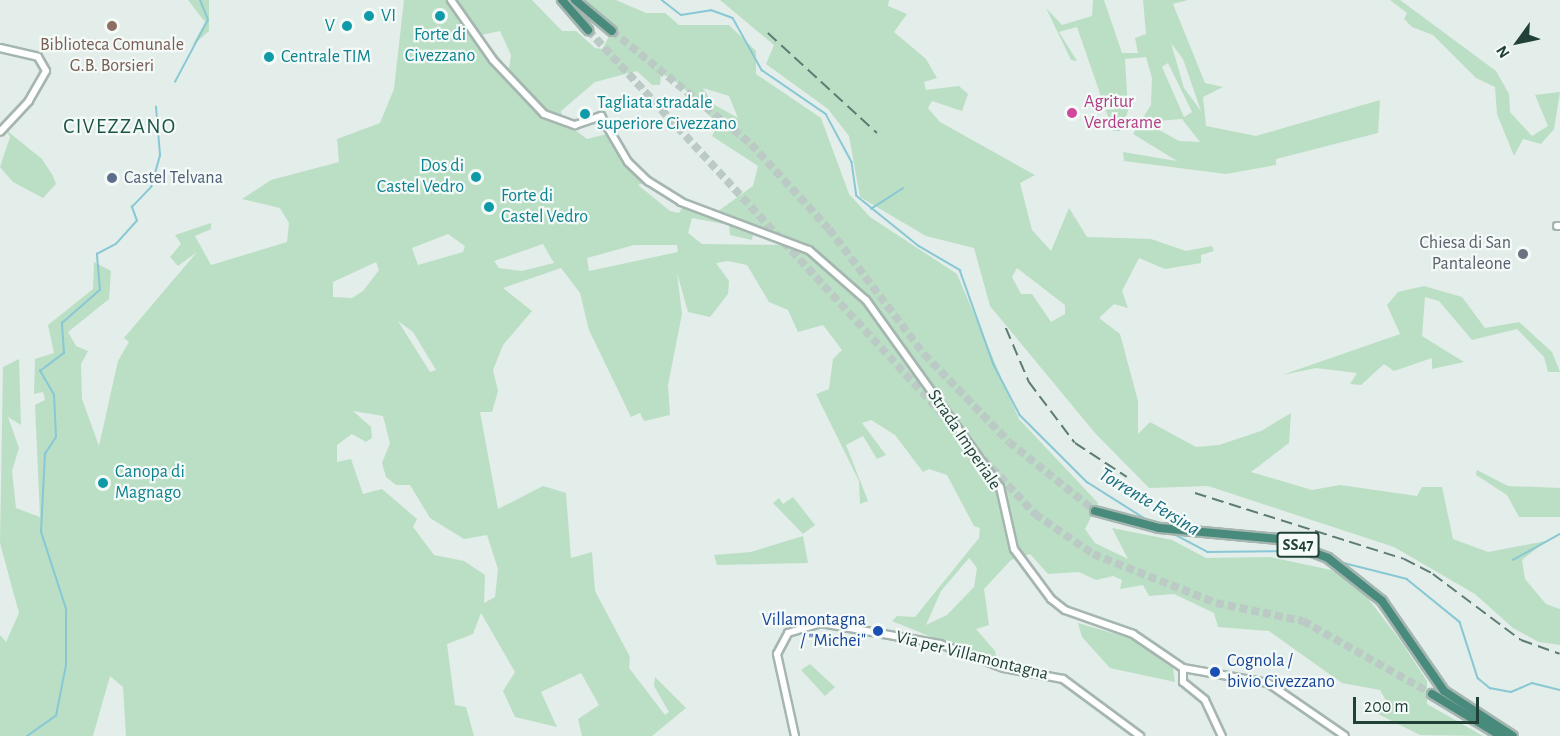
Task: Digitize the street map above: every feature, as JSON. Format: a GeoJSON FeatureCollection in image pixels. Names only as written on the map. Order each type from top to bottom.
{"type":"FeatureCollection","features":[{"type":"Feature","properties":{"kind":"highway"},"geometry":{"type":"LineString","coordinates":[[562,0],[588,30]]}},
{"type":"Feature","properties":{"kind":"highway"},"geometry":{"type":"LineString","coordinates":[[575,0],[612,31]]}},
{"type":"Feature","properties":{"kind":"highway","name":"SS47"},"geometry":{"type":"LineString","coordinates":[[1095,511],[1144,526],[1278,539],[1307,548],[1360,580],[1396,621],[1444,691],[1489,723],[1501,736]]}},
{"type":"Feature","properties":{"kind":"highway","name":"SS47"},"geometry":{"type":"LineString","coordinates":[[1432,694],[1514,736]]}},
{"type":"Feature","properties":{"kind":"highway"},"geometry":{"type":"LineString","coordinates":[[1489,723],[1493,736]]}},
{"type":"Feature","properties":{"kind":"highway"},"geometry":{"type":"LineString","coordinates":[[1489,723],[1523,736]]}},
{"type":"Feature","properties":{"kind":"street","name":"Strada Imperiale"},"geometry":{"type":"LineString","coordinates":[[451,0],[493,60],[544,114],[575,125],[595,117],[607,120],[628,162],[666,193],[793,242],[866,300],[893,332],[955,432],[1000,487],[1014,549],[1051,599],[1065,610],[1132,634],[1183,668]]}},
{"type":"Feature","properties":{"kind":"street"},"geometry":{"type":"LineString","coordinates":[[0,48],[38,57],[46,71],[29,101],[0,132]]}},
{"type":"Feature","properties":{"kind":"street","name":"Via per Villamontagna"},"geometry":{"type":"LineString","coordinates":[[795,736],[777,654],[788,633],[821,623],[940,644],[1004,668],[1063,679],[1140,736]]}},
{"type":"Feature","properties":{"kind":"street"},"geometry":{"type":"LineString","coordinates":[[1222,736],[1205,700],[1183,682],[1183,668],[1268,684],[1345,736]]}},
{"type":"Feature","properties":{"kind":"green space"},"geometry":{"type":"Polygon","coordinates":[[[188,0],[209,0],[209,31],[192,46],[205,22],[188,0]]]}},
{"type":"Feature","properties":{"kind":"green space"},"geometry":{"type":"Polygon","coordinates":[[[404,0],[532,0],[562,31],[576,31],[595,48],[602,49],[614,28],[585,0],[616,0],[646,13],[665,13],[679,25],[729,25],[756,51],[756,74],[821,118],[849,194],[870,217],[957,274],[1019,419],[1098,503],[1085,529],[1095,543],[1128,559],[1112,528],[1172,540],[1206,558],[1270,557],[1331,570],[1359,587],[1400,640],[1427,681],[1427,704],[1483,736],[1420,735],[1378,714],[1388,704],[1380,690],[1342,683],[1269,631],[1218,627],[1214,613],[1174,594],[1149,596],[1143,585],[1120,589],[1122,580],[1113,576],[1096,580],[1079,572],[1048,574],[1030,554],[1011,560],[984,589],[989,625],[976,629],[995,651],[998,664],[892,621],[897,616],[915,617],[979,538],[980,528],[974,526],[947,475],[929,469],[923,472],[895,435],[871,420],[862,423],[886,455],[877,459],[863,436],[846,445],[868,501],[860,504],[859,481],[816,394],[829,389],[833,359],[842,350],[823,325],[798,332],[788,310],[769,302],[747,265],[728,261],[716,263],[729,281],[728,294],[710,317],[688,312],[677,273],[682,314],[668,385],[670,415],[644,421],[640,413],[631,417],[589,330],[580,293],[561,268],[503,288],[532,311],[503,345],[493,370],[498,391],[492,412],[480,412],[498,509],[543,486],[566,493],[571,558],[592,552],[595,591],[630,657],[629,668],[665,715],[669,712],[654,686],[655,677],[686,708],[652,736],[582,736],[578,719],[599,705],[581,673],[541,692],[557,727],[515,717],[503,691],[515,672],[481,613],[473,634],[447,644],[455,705],[466,707],[474,736],[126,736],[123,687],[110,676],[93,736],[0,736],[0,635],[6,642],[19,613],[0,543],[3,367],[19,359],[21,425],[8,417],[19,448],[12,471],[16,508],[40,517],[35,405],[45,400],[43,392],[34,394],[35,359],[54,353],[48,325],[93,289],[94,262],[111,271],[109,299],[68,332],[76,346],[88,351],[81,364],[82,399],[99,446],[118,361],[129,342],[124,338],[197,252],[178,266],[170,257],[181,244],[175,235],[211,223],[211,229],[195,236],[211,265],[287,242],[289,223],[280,208],[242,199],[271,180],[339,162],[337,139],[380,123],[394,89],[404,0]],[[500,31],[481,35],[509,70],[511,55],[500,31]],[[637,71],[595,82],[561,111],[563,121],[587,139],[607,134],[645,183],[638,185],[670,211],[679,213],[683,206],[710,217],[753,186],[758,166],[712,136],[718,125],[681,85],[661,73],[660,85],[652,85],[637,71]],[[703,88],[713,104],[738,118],[729,96],[703,88]],[[692,218],[688,233],[702,244],[789,245],[753,234],[752,240],[730,235],[729,225],[692,218]],[[448,234],[412,248],[418,265],[463,252],[465,246],[448,234]],[[543,244],[494,261],[499,268],[522,271],[554,263],[543,244]],[[634,245],[587,258],[589,271],[678,252],[677,245],[634,245]],[[376,262],[333,282],[333,297],[352,298],[363,291],[379,270],[376,262]],[[398,321],[430,372],[436,370],[413,332],[398,321]],[[353,411],[371,427],[372,438],[366,442],[352,434],[337,445],[337,462],[351,459],[363,494],[382,489],[417,519],[413,527],[434,555],[464,561],[485,575],[484,603],[495,597],[498,569],[487,535],[464,539],[430,518],[410,485],[396,485],[386,477],[382,463],[390,443],[383,416],[353,411]],[[969,558],[941,591],[926,625],[947,615],[974,587],[977,568],[969,558]]]}},
{"type":"Feature","properties":{"kind":"green space"},"geometry":{"type":"Polygon","coordinates":[[[720,0],[889,0],[888,6],[907,14],[894,32],[926,59],[937,78],[924,82],[926,90],[959,86],[968,94],[962,111],[932,101],[928,108],[940,122],[1035,175],[1020,183],[1032,230],[1051,251],[1069,208],[1087,237],[1151,239],[1186,251],[1212,246],[1214,251],[1201,255],[1201,263],[1165,269],[1139,258],[1122,291],[1128,308],[1114,304],[1099,318],[1120,334],[1138,401],[1138,434],[1150,422],[1196,447],[1219,445],[1261,431],[1291,413],[1289,443],[1251,472],[1312,490],[1340,485],[1417,496],[1422,487],[1442,487],[1453,539],[1488,552],[1546,541],[1522,560],[1525,579],[1546,604],[1560,609],[1560,645],[1539,642],[1513,628],[1475,594],[1394,547],[1208,486],[1149,488],[1095,433],[990,306],[974,248],[926,236],[860,197],[849,136],[828,109],[766,64],[774,45],[720,0]],[[1017,268],[1012,277],[1021,294],[1032,294],[1051,322],[1065,314],[1065,305],[1017,268]]]}},
{"type":"Feature","properties":{"kind":"green space"},"geometry":{"type":"Polygon","coordinates":[[[1093,0],[1104,0],[1122,53],[1138,53],[1135,38],[1146,34],[1143,0],[1188,0],[1173,4],[1205,83],[1223,87],[1203,97],[1206,126],[1256,136],[1380,100],[1378,133],[1276,159],[1276,165],[1226,174],[1124,161],[1123,152],[1177,161],[1133,134],[1151,105],[1152,78],[1146,57],[1125,59],[1128,111],[1120,131],[1113,131],[1077,27],[1059,32],[1077,61],[1071,60],[1046,8],[1062,25],[1092,16],[1093,0]],[[1171,43],[1184,88],[1201,111],[1183,59],[1171,43]],[[1168,63],[1162,67],[1184,117],[1192,112],[1168,63]],[[1182,119],[1145,122],[1179,141],[1200,142],[1182,119]]]}},
{"type":"Feature","properties":{"kind":"green space"},"geometry":{"type":"Polygon","coordinates":[[[1390,0],[1400,0],[1496,71],[1509,94],[1510,112],[1532,136],[1548,126],[1535,95],[1560,92],[1554,129],[1541,144],[1523,139],[1514,156],[1497,114],[1495,87],[1476,78],[1433,35],[1412,27],[1404,19],[1407,13],[1390,0]]]}},
{"type":"Feature","properties":{"kind":"green space"},"geometry":{"type":"Polygon","coordinates":[[[6,130],[42,159],[53,176],[56,184],[43,198],[13,182],[0,167],[10,137],[6,130]]]}},
{"type":"Feature","properties":{"kind":"green space"},"geometry":{"type":"Polygon","coordinates":[[[1424,286],[1462,297],[1485,328],[1519,322],[1552,352],[1560,372],[1548,372],[1544,357],[1517,329],[1472,340],[1439,301],[1425,297],[1422,336],[1464,362],[1432,369],[1432,358],[1394,371],[1384,364],[1361,385],[1350,384],[1357,373],[1316,368],[1282,375],[1400,334],[1387,305],[1398,292],[1424,286]]]}},
{"type":"Feature","properties":{"kind":"green space"},"geometry":{"type":"Polygon","coordinates":[[[1477,470],[1508,486],[1560,488],[1560,517],[1519,517],[1507,495],[1476,475],[1477,470]]]}},
{"type":"Feature","properties":{"kind":"green space"},"geometry":{"type":"Polygon","coordinates":[[[793,497],[815,525],[803,534],[773,503],[779,498],[783,504],[793,497]]]}},
{"type":"Feature","properties":{"kind":"green space"},"geometry":{"type":"Polygon","coordinates":[[[803,536],[808,563],[717,565],[714,555],[751,552],[803,536]]]}},
{"type":"Feature","properties":{"kind":"green space"},"geometry":{"type":"Polygon","coordinates":[[[1078,623],[1136,640],[1173,668],[1175,682],[1110,668],[1082,637],[1078,623]]]}},
{"type":"Feature","properties":{"kind":"green space"},"geometry":{"type":"Polygon","coordinates":[[[810,664],[835,687],[825,696],[801,670],[810,664]]]}},
{"type":"Feature","properties":{"kind":"waterway"},"geometry":{"type":"LineString","coordinates":[[175,82],[208,20],[200,0]]}},
{"type":"Feature","properties":{"kind":"waterway","name":"Torrente Fersina"},"geometry":{"type":"LineString","coordinates":[[662,0],[681,15],[711,10],[733,18],[762,70],[826,114],[852,162],[857,196],[919,246],[960,270],[994,365],[1020,415],[1087,482],[1149,521]]}},
{"type":"Feature","properties":{"kind":"waterway"},"geometry":{"type":"LineString","coordinates":[[27,736],[56,716],[66,665],[66,609],[41,532],[45,454],[56,437],[54,395],[40,371],[64,353],[62,323],[100,290],[97,254],[116,244],[137,221],[132,207],[151,187],[160,155],[156,107]]}},
{"type":"Feature","properties":{"kind":"waterway"},"geometry":{"type":"LineString","coordinates":[[871,209],[903,188]]}},
{"type":"Feature","properties":{"kind":"waterway","name":"Torrente Fersina"},"geometry":{"type":"LineString","coordinates":[[1172,533],[1207,552],[1297,551]]}},
{"type":"Feature","properties":{"kind":"waterway"},"geometry":{"type":"LineString","coordinates":[[1513,560],[1560,534]]}},
{"type":"Feature","properties":{"kind":"waterway","name":"Torrente Fersina"},"geometry":{"type":"LineString","coordinates":[[1340,562],[1407,579],[1460,622],[1478,678],[1490,688],[1511,692],[1532,683],[1560,690]]}},
{"type":"Feature","properties":{"kind":"tunnel"},"geometry":{"type":"LineString","coordinates":[[588,30],[956,429]]}},
{"type":"Feature","properties":{"kind":"tunnel"},"geometry":{"type":"LineString","coordinates":[[612,31],[751,144],[829,229],[924,354],[1009,442],[1095,511]]}},
{"type":"Feature","properties":{"kind":"tunnel"},"geometry":{"type":"LineString","coordinates":[[975,450],[1035,514],[1093,554],[1216,603],[1303,621],[1432,694]]}},
{"type":"Feature","properties":{"kind":"railway"},"geometry":{"type":"LineString","coordinates":[[768,33],[877,133]]}},
{"type":"Feature","properties":{"kind":"railway"},"geometry":{"type":"LineString","coordinates":[[1006,328],[1029,382],[1075,443],[1127,477]]}},
{"type":"Feature","properties":{"kind":"railway"},"geometry":{"type":"LineString","coordinates":[[1195,493],[1404,559],[1433,574],[1521,640],[1560,654]]}},
{"type":"Feature","properties":{"kind":"place","name":"VI"},"geometry":{"type":"Point","coordinates":[369,16]}},
{"type":"Feature","properties":{"kind":"place","name":"Forte di Civezzano"},"geometry":{"type":"Point","coordinates":[440,16]}},
{"type":"Feature","properties":{"kind":"place","name":"Biblioteca Comunale G.B. Borsieri"},"geometry":{"type":"Point","coordinates":[112,26]}},
{"type":"Feature","properties":{"kind":"place","name":"V"},"geometry":{"type":"Point","coordinates":[347,26]}},
{"type":"Feature","properties":{"kind":"place","name":"Centrale TIM"},"geometry":{"type":"Point","coordinates":[269,57]}},
{"type":"Feature","properties":{"kind":"place","name":"Agritur Verderame"},"geometry":{"type":"Point","coordinates":[1072,113]}},
{"type":"Feature","properties":{"kind":"place","name":"Tagliata stradale superiore Civezzano"},"geometry":{"type":"Point","coordinates":[585,114]}},
{"type":"Feature","properties":{"kind":"place","name":"Dos di Castel Vedro"},"geometry":{"type":"Point","coordinates":[476,177]}},
{"type":"Feature","properties":{"kind":"place","name":"Castel Telvana"},"geometry":{"type":"Point","coordinates":[112,178]}},
{"type":"Feature","properties":{"kind":"place","name":"Forte di Castel Vedro"},"geometry":{"type":"Point","coordinates":[489,207]}},
{"type":"Feature","properties":{"kind":"place","name":"Chiesa di San Pantaleone"},"geometry":{"type":"Point","coordinates":[1523,254]}},
{"type":"Feature","properties":{"kind":"place","name":"Canopa di Magnago"},"geometry":{"type":"Point","coordinates":[103,483]}},
{"type":"Feature","properties":{"kind":"place","name":"Villamontagna / \"Michei\""},"geometry":{"type":"Point","coordinates":[878,631]}},
{"type":"Feature","properties":{"kind":"place","name":"Cognola / bivio Civezzano"},"geometry":{"type":"Point","coordinates":[1215,672]}},
{"type":"Feature","properties":{"kind":"district","name":"CIVEZZANO"},"geometry":{"type":"Point","coordinates":[120,127]}}]}
